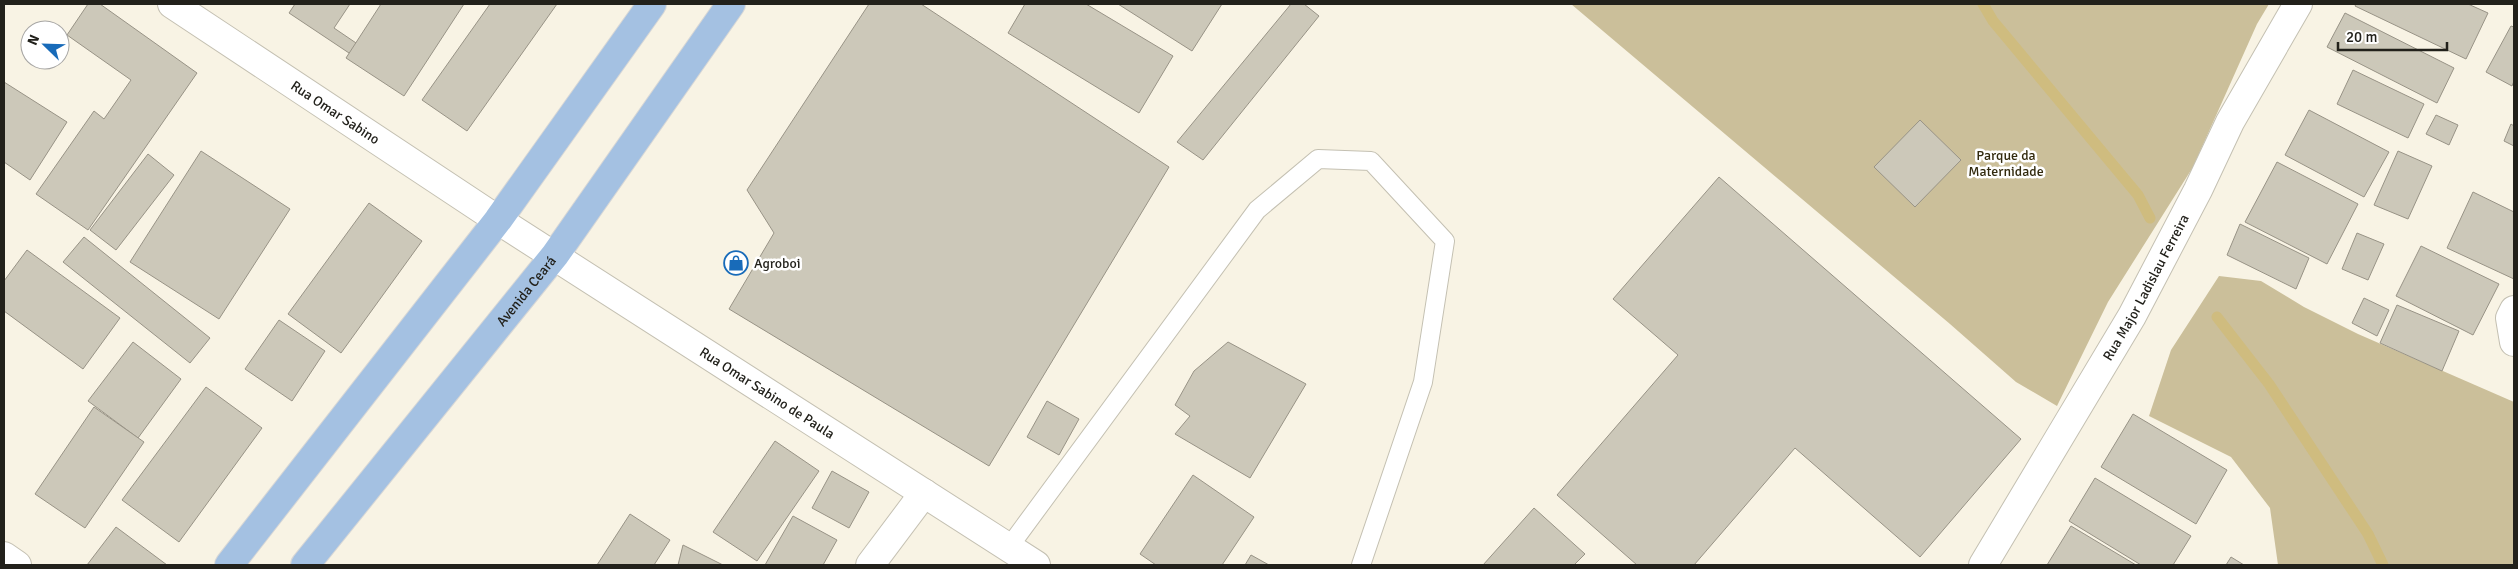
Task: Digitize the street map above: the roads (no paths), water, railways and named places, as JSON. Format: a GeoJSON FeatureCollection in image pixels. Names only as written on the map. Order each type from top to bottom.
{"type":"FeatureCollection","features":[{"type":"Feature","properties":{"kind":"main road"},"geometry":{"type":"LineString","coordinates":[[229,565],[498,220],[652,4]]}},
{"type":"Feature","properties":{"kind":"main road","name":"Avenida Ceará"},"geometry":{"type":"LineString","coordinates":[[305,565],[555,255],[731,4]]}},
{"type":"Feature","properties":{"kind":"street","name":"Rua Omar Sabino"},"geometry":{"type":"LineString","coordinates":[[172,4],[498,220]]}},
{"type":"Feature","properties":{"kind":"street","name":"Rua Major Ladislau Ferreira"},"geometry":{"type":"LineString","coordinates":[[1983,565],[2132,316],[2198,190],[2230,122],[2298,4]]}},
{"type":"Feature","properties":{"kind":"street","name":"Rua Omar Sabino de Paula"},"geometry":{"type":"LineString","coordinates":[[498,220],[1036,565]]}},
{"type":"Feature","properties":{"kind":"street"},"geometry":{"type":"LineString","coordinates":[[2514,310],[2510,318],[2514,342]]}},
{"type":"Feature","properties":{"kind":"street"},"geometry":{"type":"LineString","coordinates":[[870,565],[924,493]]}},
{"type":"Feature","properties":{"kind":"street"},"geometry":{"type":"LineString","coordinates":[[4,556],[17,565]]}},
{"type":"Feature","properties":{"kind":"lane"},"geometry":{"type":"LineString","coordinates":[[1009,547],[1257,210],[1318,159],[1371,161],[1445,241],[1422,382],[1362,565]]}},
{"type":"Feature","properties":{"kind":"waterway"},"geometry":{"type":"LineString","coordinates":[[1983,4],[1993,21],[2138,195],[2150,218]]}},
{"type":"Feature","properties":{"kind":"waterway"},"geometry":{"type":"LineString","coordinates":[[2217,317],[2269,384],[2368,534],[2383,565]]}},
{"type":"Feature","properties":{"kind":"place","name":"Agroboi"},"geometry":{"type":"Point","coordinates":[736,263]}},
{"type":"Feature","properties":{"kind":"park label","name":"Parque da Maternidade"},"geometry":{"type":"Point","coordinates":[2006,164]}}]}
